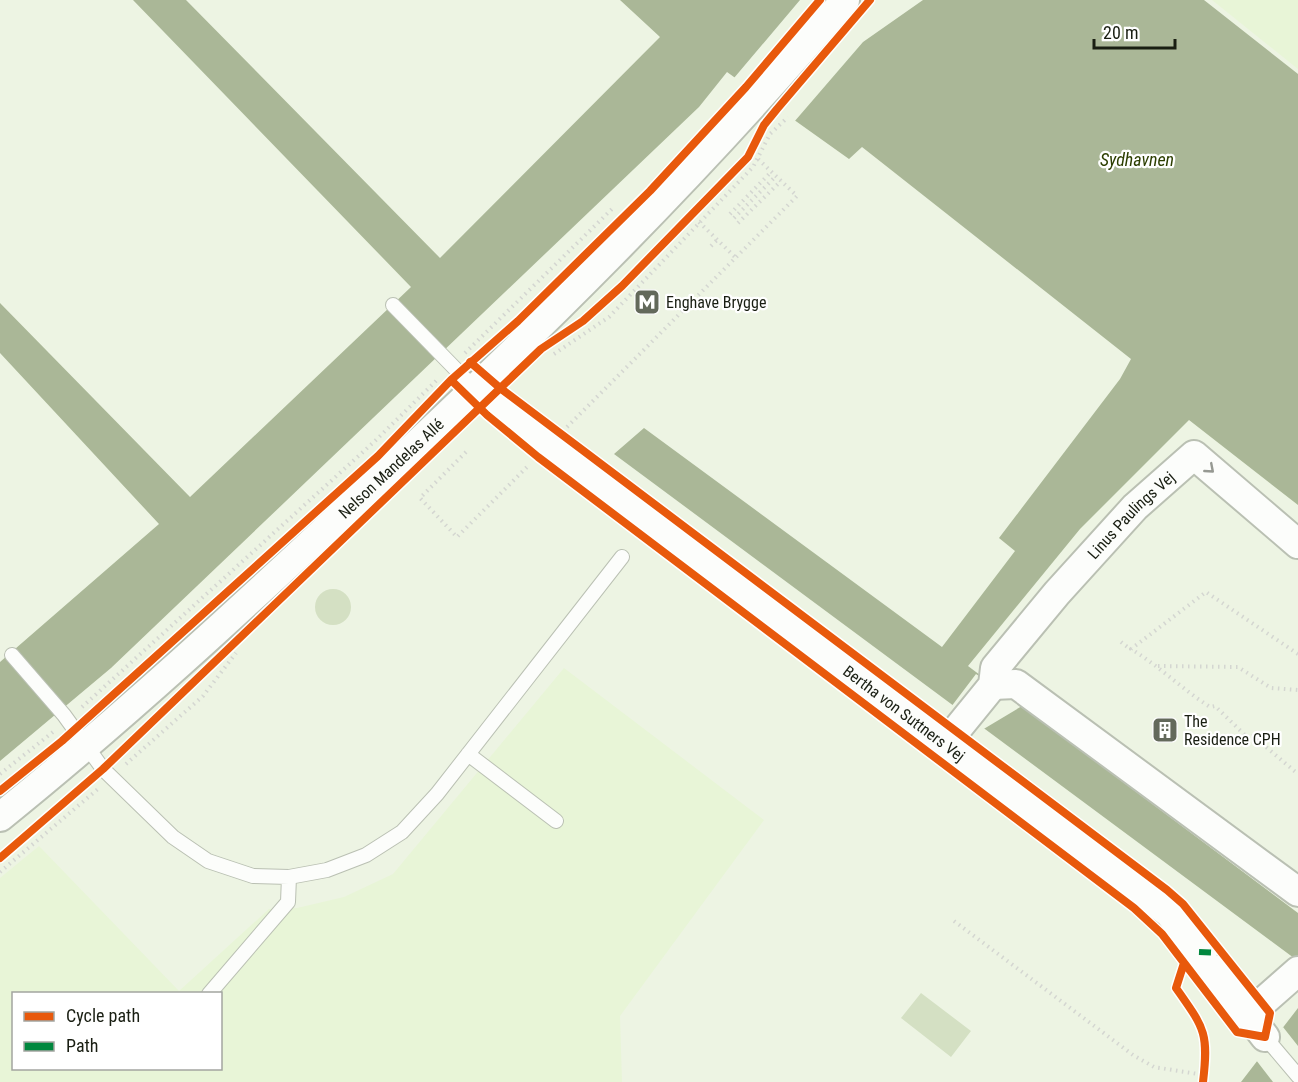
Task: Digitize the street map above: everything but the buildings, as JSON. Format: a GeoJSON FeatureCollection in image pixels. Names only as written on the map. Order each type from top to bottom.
{"type":"FeatureCollection","features":[{"type":"Feature","properties":{"kind":"street","name":"Nelson Mandelas Allé"},"geometry":{"type":"LineString","coordinates":[[0,817],[87,746],[278,574],[514,354],[670,196],[763,111],[845,0]]}},
{"type":"Feature","properties":{"kind":"street","name":"Bertha von Suttners Vej"},"geometry":{"type":"LineString","coordinates":[[475,389],[1169,913],[1257,1026]]}},
{"type":"Feature","properties":{"kind":"street","name":"Linus Paulings Vej"},"geometry":{"type":"LineString","coordinates":[[945,744],[993,685],[995,668],[1078,570],[1135,507],[1194,455],[1298,544]]}},
{"type":"Feature","properties":{"kind":"street"},"geometry":{"type":"LineString","coordinates":[[993,685],[1016,684],[1298,892]]}},
{"type":"Feature","properties":{"kind":"street"},"geometry":{"type":"LineString","coordinates":[[1257,1026],[1298,971]]}},
{"type":"Feature","properties":{"kind":"lane"},"geometry":{"type":"LineString","coordinates":[[393,305],[475,389]]}},
{"type":"Feature","properties":{"kind":"lane"},"geometry":{"type":"LineString","coordinates":[[12,655],[65,717],[102,769],[173,837],[208,861],[253,876],[289,878],[327,870],[366,855],[402,832],[436,794],[622,557]]}},
{"type":"Feature","properties":{"kind":"lane"},"geometry":{"type":"LineString","coordinates":[[468,754],[555,821]]}},
{"type":"Feature","properties":{"kind":"lane"},"geometry":{"type":"LineString","coordinates":[[210,992],[288,902],[289,878]]}},
{"type":"Feature","properties":{"kind":"lane","name":"Bertha von Suttners Vej"},"geometry":{"type":"LineString","coordinates":[[1257,1026],[1298,1076]]}},
{"type":"Feature","properties":{"kind":"path"},"geometry":{"type":"LineString","coordinates":[[748,157],[763,111]]}},
{"type":"Feature","properties":{"kind":"path"},"geometry":{"type":"LineString","coordinates":[[466,452],[420,498],[457,537],[797,196],[758,159]]}},
{"type":"Feature","properties":{"kind":"path"},"geometry":{"type":"LineString","coordinates":[[730,214],[771,171]]}},
{"type":"Feature","properties":{"kind":"path"},"geometry":{"type":"LineString","coordinates":[[734,218],[776,176]]}},
{"type":"Feature","properties":{"kind":"path"},"geometry":{"type":"LineString","coordinates":[[738,223],[781,181]]}},
{"type":"Feature","properties":{"kind":"path"},"geometry":{"type":"LineString","coordinates":[[0,774],[375,441],[449,364],[622,200]]}},
{"type":"Feature","properties":{"kind":"path"},"geometry":{"type":"LineString","coordinates":[[699,222],[736,258]]}},
{"type":"Feature","properties":{"kind":"path"},"geometry":{"type":"LineString","coordinates":[[705,241],[711,235]]}},
{"type":"Feature","properties":{"kind":"path"},"geometry":{"type":"LineString","coordinates":[[711,246],[717,240]]}},
{"type":"Feature","properties":{"kind":"path"},"geometry":{"type":"LineString","coordinates":[[1131,649],[1206,592],[1298,654]]}},
{"type":"Feature","properties":{"kind":"path"},"geometry":{"type":"LineString","coordinates":[[221,656],[238,640]]}},
{"type":"Feature","properties":{"kind":"path"},"geometry":{"type":"LineString","coordinates":[[1121,642],[1157,666],[1210,707],[1215,706],[1249,739],[1253,736],[1298,774]]}},
{"type":"Feature","properties":{"kind":"path"},"geometry":{"type":"LineString","coordinates":[[1157,666],[1238,667],[1272,688],[1298,690]]}},
{"type":"Feature","properties":{"kind":"path"},"geometry":{"type":"LineString","coordinates":[[0,872],[43,838]]}},
{"type":"Feature","properties":{"kind":"path"},"geometry":{"type":"LineString","coordinates":[[954,921],[1133,1055],[1154,1067],[1204,1075]]}},
{"type":"Feature","properties":{"kind":"shaded area"},"geometry":{"type":"Polygon","coordinates":[[[1212,0],[1298,0],[1298,69],[1212,0]]]}},
{"type":"Feature","properties":{"kind":"shaded area"},"geometry":{"type":"Polygon","coordinates":[[[333,589],[346,594],[351,607],[346,620],[333,625],[320,620],[315,607],[320,594],[333,589]]]}},
{"type":"Feature","properties":{"kind":"shaded area"},"geometry":{"type":"Polygon","coordinates":[[[564,668],[764,820],[620,1016],[622,1082],[0,1082],[0,878],[39,846],[179,991],[269,909],[297,908],[344,897],[393,874],[564,668]]]}},
{"type":"Feature","properties":{"kind":"shaded area"},"geometry":{"type":"Polygon","coordinates":[[[921,993],[971,1031],[951,1057],[901,1018],[921,993]]]}},
{"type":"Feature","properties":{"kind":"water","name":"Sydhavnen"},"geometry":{"type":"Polygon","coordinates":[[[133,0],[186,0],[440,258],[660,37],[620,0],[1204,0],[1298,74],[1298,505],[1189,420],[1080,529],[968,666],[1298,913],[1298,961],[614,454],[644,428],[942,647],[1015,551],[999,538],[1120,379],[1131,359],[862,147],[849,159],[727,72],[699,107],[111,668],[0,761],[0,662],[159,524],[0,353],[0,303],[190,497],[411,287],[133,0]]]}},
{"type":"Feature","properties":{"kind":"water"},"geometry":{"type":"Polygon","coordinates":[[[1298,1008],[1298,1082],[1241,1082],[1298,1008]]]}},
{"type":"Feature","properties":{"kind":"pier"},"geometry":{"type":"Polygon","coordinates":[[[800,0],[923,0],[863,42],[794,122],[734,78],[800,0]]]}},
{"type":"Feature","properties":{"kind":"pier"},"geometry":{"type":"Polygon","coordinates":[[[976,674],[1022,706],[982,730],[951,707],[976,674]]]}},
{"type":"Feature","properties":{"kind":"pier"},"geometry":{"type":"Polygon","coordinates":[[[1283,1027],[1298,1046],[1298,1082],[1273,1082],[1256,1060],[1283,1027]]]}},
{"type":"Feature","properties":{"kind":"marked path"},"geometry":{"type":"LineString","coordinates":[[1199,952],[1222,953]]}},
{"type":"Feature","properties":{"kind":"cycle path"},"geometry":{"type":"LineString","coordinates":[[0,791],[62,741],[378,456],[451,380],[518,321],[650,191],[746,87],[820,0]]}},
{"type":"Feature","properties":{"kind":"cycle path"},"geometry":{"type":"LineString","coordinates":[[0,858],[103,769],[541,349],[583,321],[622,286],[748,157],[764,125],[870,0]]}},
{"type":"Feature","properties":{"kind":"cycle path"},"geometry":{"type":"LineString","coordinates":[[451,380],[487,415],[538,457],[1134,908],[1162,934],[1237,1032],[1265,1037],[1270,1013],[1183,904],[1167,890],[500,388],[470,362]]}},
{"type":"Feature","properties":{"kind":"cycle path"},"geometry":{"type":"LineString","coordinates":[[1184,963],[1176,988],[1202,1031],[1205,1052],[1203,1082]]}},
{"type":"Feature","properties":{"kind":"place","name":"Enghave Brygge"},"geometry":{"type":"Point","coordinates":[647,302]}},
{"type":"Feature","properties":{"kind":"place","name":"The Residence CPH"},"geometry":{"type":"Point","coordinates":[1165,730]}}]}
